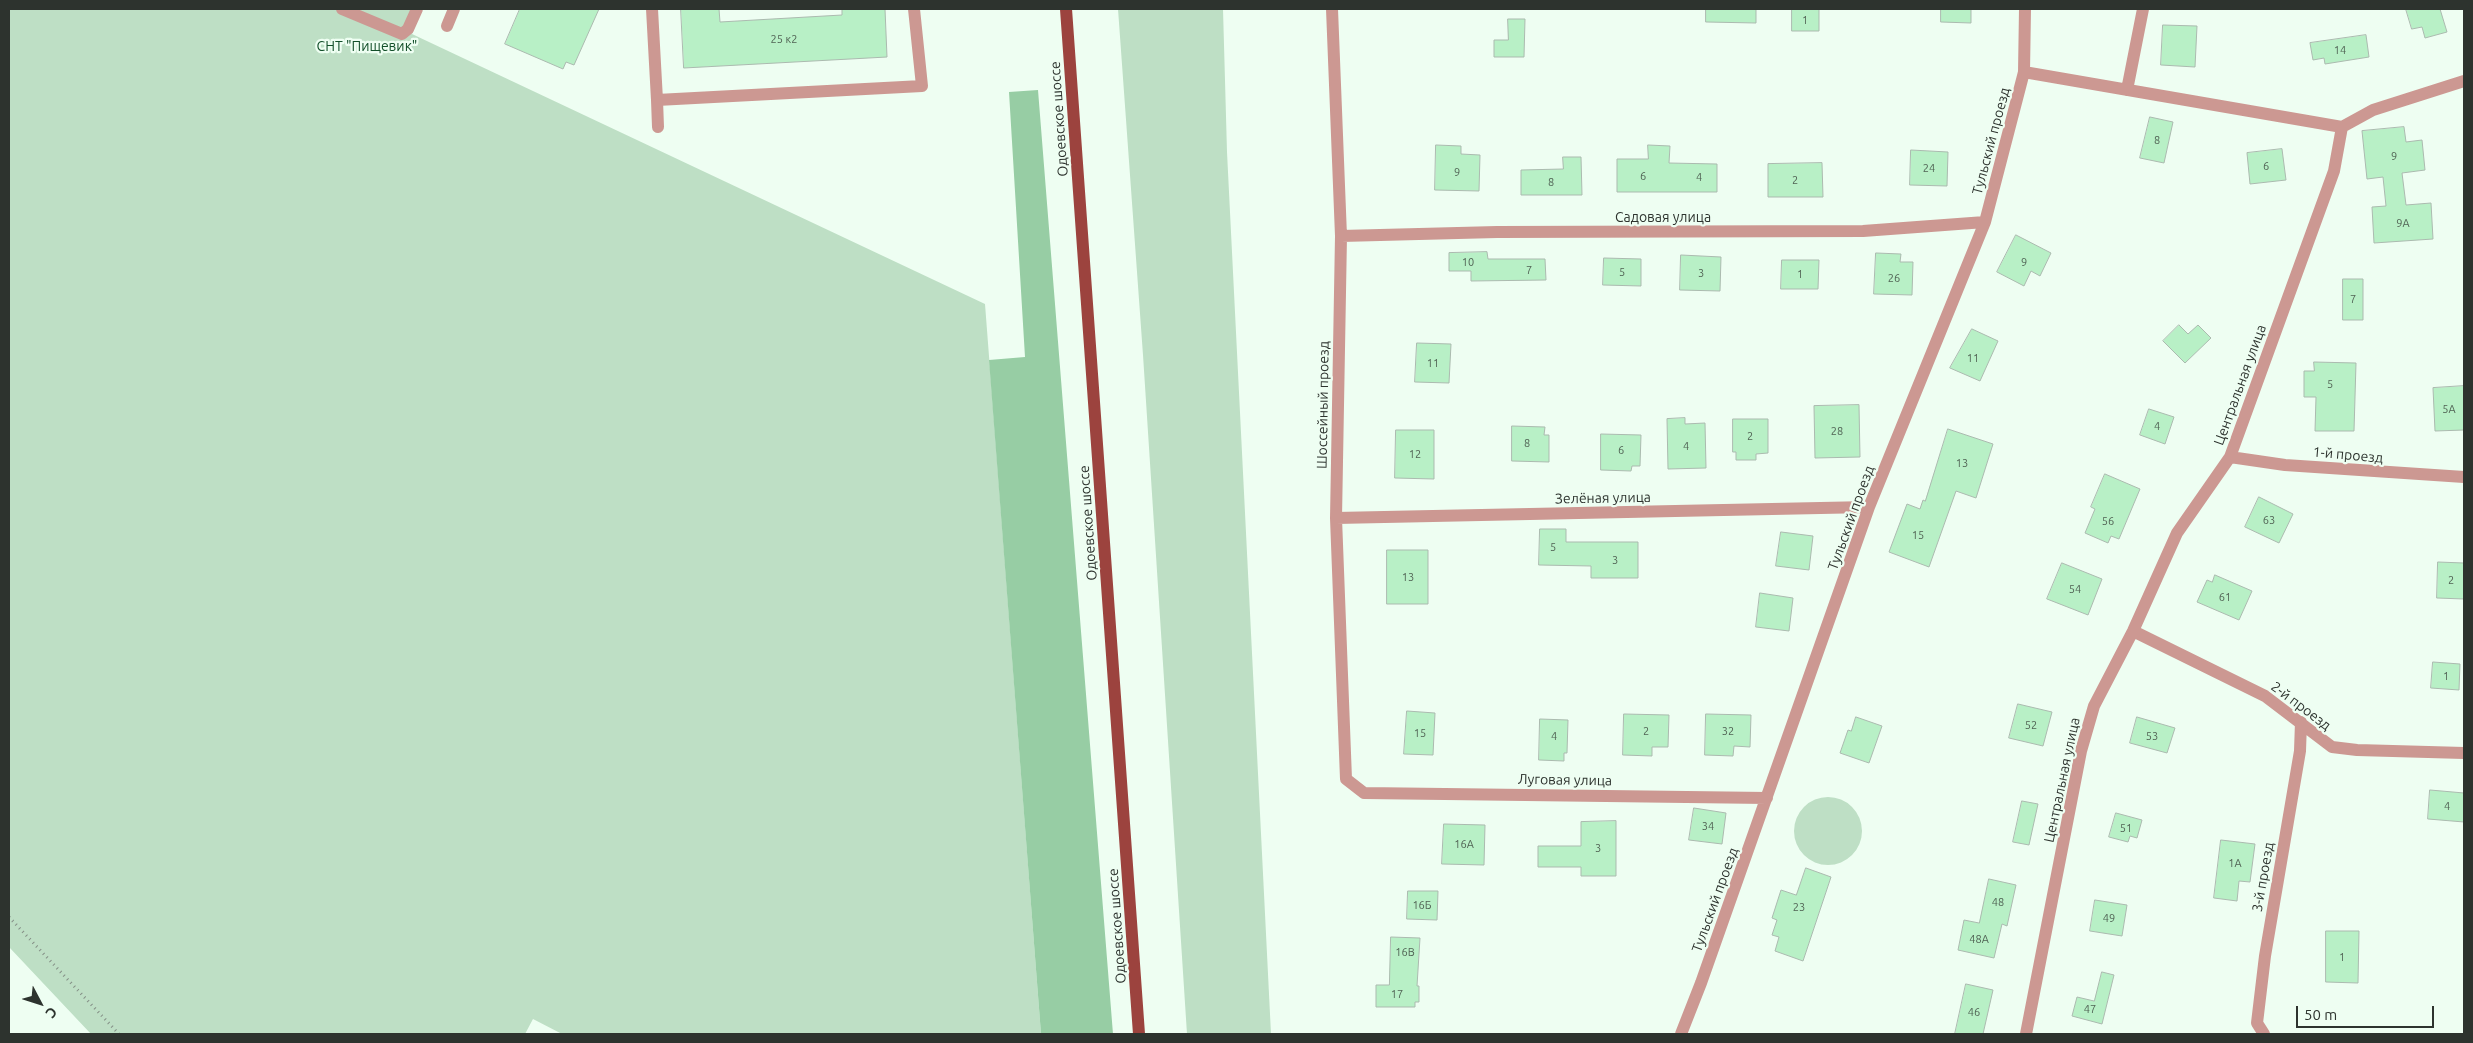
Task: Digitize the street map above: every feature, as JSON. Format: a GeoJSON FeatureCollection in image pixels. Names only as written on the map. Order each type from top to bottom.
{"type":"FeatureCollection","features":[{"type":"Feature","properties":{"kind":"main road","name":"Одоевское шоссе"},"geometry":{"type":"LineString","coordinates":[[1066,9],[1139,1034]]}},
{"type":"Feature","properties":{"kind":"street"},"geometry":{"type":"LineString","coordinates":[[342,9],[402,34],[408,30],[417,9]]}},
{"type":"Feature","properties":{"kind":"street"},"geometry":{"type":"LineString","coordinates":[[447,26],[454,9]]}},
{"type":"Feature","properties":{"kind":"street"},"geometry":{"type":"LineString","coordinates":[[652,9],[658,127]]}},
{"type":"Feature","properties":{"kind":"street"},"geometry":{"type":"LineString","coordinates":[[657,100],[922,86],[914,9]]}},
{"type":"Feature","properties":{"kind":"street","name":"Шоссейный проезд"},"geometry":{"type":"LineString","coordinates":[[1332,9],[1341,236],[1336,518],[1346,779],[1364,792]]}},
{"type":"Feature","properties":{"kind":"street","name":"Тульский проезд"},"geometry":{"type":"LineString","coordinates":[[1681,1034],[1767,798],[1869,507],[1985,222],[2024,72],[2025,9]]}},
{"type":"Feature","properties":{"kind":"street"},"geometry":{"type":"LineString","coordinates":[[2127,90],[2143,9]]}},
{"type":"Feature","properties":{"kind":"street"},"geometry":{"type":"LineString","coordinates":[[2024,72],[2342,126],[2373,110],[2464,81]]}},
{"type":"Feature","properties":{"kind":"street","name":"Центральная улица"},"geometry":{"type":"LineString","coordinates":[[2026,1034],[2081,751],[2094,706],[2133,631],[2177,533],[2230,457],[2334,171],[2342,126]]}},
{"type":"Feature","properties":{"kind":"street","name":"Садовая улица"},"geometry":{"type":"LineString","coordinates":[[1341,236],[1497,232],[1863,231],[1985,222]]}},
{"type":"Feature","properties":{"kind":"street","name":"1-й проезд"},"geometry":{"type":"LineString","coordinates":[[2230,457],[2285,465],[2464,477]]}},
{"type":"Feature","properties":{"kind":"street","name":"Зелёная улица"},"geometry":{"type":"LineString","coordinates":[[1336,518],[1869,507]]}},
{"type":"Feature","properties":{"kind":"street","name":"2-й проезд"},"geometry":{"type":"LineString","coordinates":[[2133,631],[2265,696],[2301,722],[2315,736],[2332,746],[2357,750],[2464,752]]}},
{"type":"Feature","properties":{"kind":"street","name":"3-й проезд"},"geometry":{"type":"LineString","coordinates":[[2264,1034],[2257,1023],[2265,956],[2300,751],[2301,722]]}},
{"type":"Feature","properties":{"kind":"street","name":"Луговая улица"},"geometry":{"type":"LineString","coordinates":[[1364,792],[1767,798]]}},
{"type":"Feature","properties":{"kind":"path"},"geometry":{"type":"LineString","coordinates":[[9,917],[119,1034]]}},
{"type":"Feature","properties":{"kind":"green space","name":"СНТ \"Пищевик\""},"geometry":{"type":"Polygon","coordinates":[[[9,9],[422,9],[412,34],[985,304],[1041,1034],[562,1034],[533,1019],[525,1034],[91,1034],[9,947],[9,9]]]}},
{"type":"Feature","properties":{"kind":"green space"},"geometry":{"type":"Polygon","coordinates":[[[1118,9],[1223,9],[1227,152],[1271,1034],[1187,1034],[1143,355],[1118,9]]]}},
{"type":"Feature","properties":{"kind":"green space"},"geometry":{"type":"Polygon","coordinates":[[[1038,90],[1113,1034],[1041,1034],[989,360],[1025,357],[1009,92],[1038,90]]]}},
{"type":"Feature","properties":{"kind":"green space"},"geometry":{"type":"Polygon","coordinates":[[[1828,797],[1841,800],[1852,807],[1859,818],[1862,831],[1859,844],[1852,855],[1841,862],[1828,865],[1815,862],[1804,855],[1797,844],[1794,831],[1797,818],[1804,807],[1815,800],[1828,797]]]}},
{"type":"Feature","properties":{"kind":"building"},"geometry":{"type":"Polygon","coordinates":[[[520,9],[599,9],[574,65],[566,62],[563,69],[505,44],[520,9]]]}},
{"type":"Feature","properties":{"kind":"building"},"geometry":{"type":"Polygon","coordinates":[[[681,9],[719,9],[720,22],[842,15],[842,9],[885,9],[887,57],[684,68],[681,9]]]}},
{"type":"Feature","properties":{"kind":"building"},"geometry":{"type":"Polygon","coordinates":[[[1706,9],[1756,9],[1756,23],[1706,22],[1706,9]]]}},
{"type":"Feature","properties":{"kind":"building"},"geometry":{"type":"Polygon","coordinates":[[[1792,9],[1819,9],[1819,31],[1792,31],[1792,9]]]}},
{"type":"Feature","properties":{"kind":"building"},"geometry":{"type":"Polygon","coordinates":[[[1941,9],[1971,9],[1971,23],[1941,22],[1941,9]]]}},
{"type":"Feature","properties":{"kind":"building"},"geometry":{"type":"Polygon","coordinates":[[[2406,9],[2440,9],[2447,32],[2425,38],[2422,27],[2412,29],[2406,9]]]}},
{"type":"Feature","properties":{"kind":"building"},"geometry":{"type":"Polygon","coordinates":[[[1508,19],[1525,19],[1524,57],[1494,57],[1494,40],[1508,40],[1508,19]]]}},
{"type":"Feature","properties":{"kind":"building"},"geometry":{"type":"Polygon","coordinates":[[[2163,25],[2197,26],[2195,67],[2161,65],[2163,25]]]}},
{"type":"Feature","properties":{"kind":"building"},"geometry":{"type":"Polygon","coordinates":[[[2366,35],[2369,57],[2325,64],[2324,58],[2313,60],[2310,43],[2366,35]]]}},
{"type":"Feature","properties":{"kind":"building"},"geometry":{"type":"Polygon","coordinates":[[[2150,117],[2173,122],[2164,163],[2140,158],[2150,117]]]}},
{"type":"Feature","properties":{"kind":"building"},"geometry":{"type":"Polygon","coordinates":[[[2404,127],[2406,142],[2422,140],[2425,170],[2402,173],[2406,205],[2431,203],[2433,239],[2374,243],[2372,207],[2386,206],[2383,177],[2367,179],[2362,131],[2404,127]]]}},
{"type":"Feature","properties":{"kind":"building"},"geometry":{"type":"Polygon","coordinates":[[[1436,145],[1461,146],[1461,154],[1480,155],[1479,191],[1435,190],[1436,145]]]}},
{"type":"Feature","properties":{"kind":"building"},"geometry":{"type":"Polygon","coordinates":[[[1648,145],[1670,146],[1669,163],[1717,164],[1717,192],[1617,192],[1617,159],[1648,159],[1648,145]]]}},
{"type":"Feature","properties":{"kind":"building"},"geometry":{"type":"Polygon","coordinates":[[[2282,149],[2286,180],[2250,184],[2247,153],[2282,149]]]}},
{"type":"Feature","properties":{"kind":"building"},"geometry":{"type":"Polygon","coordinates":[[[1911,150],[1948,152],[1947,186],[1910,185],[1911,150]]]}},
{"type":"Feature","properties":{"kind":"building"},"geometry":{"type":"Polygon","coordinates":[[[1563,157],[1581,157],[1582,195],[1521,195],[1521,170],[1563,169],[1563,157]]]}},
{"type":"Feature","properties":{"kind":"building"},"geometry":{"type":"Polygon","coordinates":[[[1822,163],[1823,197],[1768,197],[1768,164],[1822,163]]]}},
{"type":"Feature","properties":{"kind":"building"},"geometry":{"type":"Polygon","coordinates":[[[2016,235],[2051,253],[2040,276],[2031,271],[2024,286],[1997,272],[2016,235]]]}},
{"type":"Feature","properties":{"kind":"building"},"geometry":{"type":"Polygon","coordinates":[[[1487,252],[1488,259],[1545,259],[1546,280],[1471,281],[1471,271],[1449,271],[1449,253],[1487,252]]]}},
{"type":"Feature","properties":{"kind":"building"},"geometry":{"type":"Polygon","coordinates":[[[1876,253],[1901,254],[1900,262],[1913,262],[1912,295],[1874,294],[1876,253]]]}},
{"type":"Feature","properties":{"kind":"building"},"geometry":{"type":"Polygon","coordinates":[[[1681,255],[1721,257],[1720,291],[1680,290],[1681,255]]]}},
{"type":"Feature","properties":{"kind":"building"},"geometry":{"type":"Polygon","coordinates":[[[1604,258],[1641,259],[1641,286],[1603,285],[1604,258]]]}},
{"type":"Feature","properties":{"kind":"building"},"geometry":{"type":"Polygon","coordinates":[[[1782,260],[1819,260],[1818,289],[1781,289],[1782,260]]]}},
{"type":"Feature","properties":{"kind":"building"},"geometry":{"type":"Polygon","coordinates":[[[2343,279],[2363,279],[2363,320],[2343,320],[2343,279]]]}},
{"type":"Feature","properties":{"kind":"building"},"geometry":{"type":"Polygon","coordinates":[[[2179,325],[2188,334],[2198,325],[2211,338],[2185,363],[2163,341],[2179,325]]]}},
{"type":"Feature","properties":{"kind":"building"},"geometry":{"type":"Polygon","coordinates":[[[1972,329],[1998,341],[1980,381],[1950,368],[1972,329]]]}},
{"type":"Feature","properties":{"kind":"building"},"geometry":{"type":"Polygon","coordinates":[[[1417,343],[1451,344],[1449,383],[1415,382],[1417,343]]]}},
{"type":"Feature","properties":{"kind":"building"},"geometry":{"type":"Polygon","coordinates":[[[2314,362],[2356,363],[2354,431],[2315,431],[2316,397],[2304,397],[2304,371],[2314,371],[2314,362]]]}},
{"type":"Feature","properties":{"kind":"building"},"geometry":{"type":"Polygon","coordinates":[[[2464,386],[2464,430],[2435,431],[2433,388],[2464,386]]]}},
{"type":"Feature","properties":{"kind":"building"},"geometry":{"type":"Polygon","coordinates":[[[1859,405],[1860,457],[1815,458],[1814,406],[1859,405]]]}},
{"type":"Feature","properties":{"kind":"building"},"geometry":{"type":"Polygon","coordinates":[[[2149,409],[2174,417],[2165,444],[2140,435],[2149,409]]]}},
{"type":"Feature","properties":{"kind":"building"},"geometry":{"type":"Polygon","coordinates":[[[1685,418],[1685,424],[1705,423],[1706,468],[1668,469],[1667,419],[1685,418]]]}},
{"type":"Feature","properties":{"kind":"building"},"geometry":{"type":"Polygon","coordinates":[[[1733,419],[1768,419],[1768,453],[1756,454],[1756,460],[1736,460],[1736,452],[1733,452],[1733,419]]]}},
{"type":"Feature","properties":{"kind":"building"},"geometry":{"type":"Polygon","coordinates":[[[1512,426],[1545,427],[1544,435],[1549,435],[1549,462],[1512,461],[1512,426]]]}},
{"type":"Feature","properties":{"kind":"building"},"geometry":{"type":"Polygon","coordinates":[[[1948,429],[1993,444],[1976,498],[1956,491],[1929,567],[1889,552],[1907,504],[1920,509],[1923,500],[1925,501],[1948,429]]]}},
{"type":"Feature","properties":{"kind":"building"},"geometry":{"type":"Polygon","coordinates":[[[1396,430],[1434,430],[1434,479],[1395,478],[1396,430]]]}},
{"type":"Feature","properties":{"kind":"building"},"geometry":{"type":"Polygon","coordinates":[[[1601,434],[1641,435],[1640,466],[1632,466],[1631,471],[1601,470],[1601,434]]]}},
{"type":"Feature","properties":{"kind":"building"},"geometry":{"type":"Polygon","coordinates":[[[2105,474],[2140,489],[2119,539],[2111,536],[2108,543],[2085,533],[2095,509],[2091,507],[2105,474]]]}},
{"type":"Feature","properties":{"kind":"building"},"geometry":{"type":"Polygon","coordinates":[[[2259,497],[2293,514],[2279,543],[2245,527],[2259,497]]]}},
{"type":"Feature","properties":{"kind":"building"},"geometry":{"type":"Polygon","coordinates":[[[1540,529],[1566,529],[1566,542],[1638,542],[1638,578],[1591,578],[1591,566],[1539,565],[1540,529]]]}},
{"type":"Feature","properties":{"kind":"building"},"geometry":{"type":"Polygon","coordinates":[[[1781,532],[1813,536],[1809,570],[1776,566],[1781,532]]]}},
{"type":"Feature","properties":{"kind":"building"},"geometry":{"type":"Polygon","coordinates":[[[1387,550],[1428,550],[1428,604],[1387,604],[1387,550]]]}},
{"type":"Feature","properties":{"kind":"building"},"geometry":{"type":"Polygon","coordinates":[[[2438,562],[2464,563],[2464,599],[2437,598],[2438,562]]]}},
{"type":"Feature","properties":{"kind":"building"},"geometry":{"type":"Polygon","coordinates":[[[2062,563],[2102,579],[2088,615],[2047,599],[2062,563]]]}},
{"type":"Feature","properties":{"kind":"building"},"geometry":{"type":"Polygon","coordinates":[[[2215,575],[2252,591],[2239,620],[2197,602],[2207,580],[2212,582],[2215,575]]]}},
{"type":"Feature","properties":{"kind":"building"},"geometry":{"type":"Polygon","coordinates":[[[1760,593],[1793,598],[1789,631],[1756,627],[1760,593]]]}},
{"type":"Feature","properties":{"kind":"building"},"geometry":{"type":"Polygon","coordinates":[[[2433,662],[2460,664],[2459,690],[2431,688],[2433,662]]]}},
{"type":"Feature","properties":{"kind":"building"},"geometry":{"type":"Polygon","coordinates":[[[2018,704],[2052,712],[2043,746],[2009,738],[2018,704]]]}},
{"type":"Feature","properties":{"kind":"building"},"geometry":{"type":"Polygon","coordinates":[[[1407,711],[1435,713],[1433,755],[1404,754],[1407,711]]]}},
{"type":"Feature","properties":{"kind":"building"},"geometry":{"type":"Polygon","coordinates":[[[1624,714],[1669,715],[1668,747],[1652,747],[1652,756],[1623,755],[1624,714]]]}},
{"type":"Feature","properties":{"kind":"building"},"geometry":{"type":"Polygon","coordinates":[[[1706,714],[1751,715],[1750,747],[1734,746],[1733,756],[1705,755],[1706,714]]]}},
{"type":"Feature","properties":{"kind":"building"},"geometry":{"type":"Polygon","coordinates":[[[1856,717],[1882,726],[1869,763],[1840,753],[1848,730],[1851,731],[1856,717]]]}},
{"type":"Feature","properties":{"kind":"building"},"geometry":{"type":"Polygon","coordinates":[[[2137,717],[2175,728],[2167,753],[2130,743],[2137,717]]]}},
{"type":"Feature","properties":{"kind":"building"},"geometry":{"type":"Polygon","coordinates":[[[1540,719],[1568,720],[1567,753],[1564,753],[1564,761],[1539,760],[1540,719]]]}},
{"type":"Feature","properties":{"kind":"building"},"geometry":{"type":"Polygon","coordinates":[[[2430,790],[2464,793],[2464,822],[2428,819],[2430,790]]]}},
{"type":"Feature","properties":{"kind":"building"},"geometry":{"type":"Polygon","coordinates":[[[2022,801],[2038,804],[2029,845],[2013,842],[2022,801]]]}},
{"type":"Feature","properties":{"kind":"building"},"geometry":{"type":"Polygon","coordinates":[[[1694,808],[1726,813],[1722,844],[1689,840],[1694,808]]]}},
{"type":"Feature","properties":{"kind":"building"},"geometry":{"type":"Polygon","coordinates":[[[2116,813],[2142,820],[2137,838],[2130,836],[2128,842],[2109,837],[2116,813]]]}},
{"type":"Feature","properties":{"kind":"building"},"geometry":{"type":"Polygon","coordinates":[[[1616,821],[1616,876],[1581,876],[1581,867],[1538,867],[1538,846],[1581,846],[1581,822],[1616,821]]]}},
{"type":"Feature","properties":{"kind":"building"},"geometry":{"type":"Polygon","coordinates":[[[1444,824],[1485,825],[1484,865],[1442,864],[1444,824]]]}},
{"type":"Feature","properties":{"kind":"building"},"geometry":{"type":"Polygon","coordinates":[[[2221,840],[2255,844],[2250,882],[2239,881],[2237,901],[2214,898],[2221,840]]]}},
{"type":"Feature","properties":{"kind":"building"},"geometry":{"type":"Polygon","coordinates":[[[1806,868],[1831,877],[1803,961],[1775,951],[1779,937],[1772,935],[1777,920],[1772,918],[1781,890],[1796,895],[1806,868]]]}},
{"type":"Feature","properties":{"kind":"building"},"geometry":{"type":"Polygon","coordinates":[[[1989,879],[2016,885],[2007,926],[2002,924],[1994,958],[1958,950],[1964,920],[1979,923],[1989,879]]]}},
{"type":"Feature","properties":{"kind":"building"},"geometry":{"type":"Polygon","coordinates":[[[1408,891],[1438,891],[1437,920],[1407,919],[1408,891]]]}},
{"type":"Feature","properties":{"kind":"building"},"geometry":{"type":"Polygon","coordinates":[[[2095,900],[2127,905],[2122,936],[2090,931],[2095,900]]]}},
{"type":"Feature","properties":{"kind":"building"},"geometry":{"type":"Polygon","coordinates":[[[2326,931],[2359,931],[2358,983],[2326,982],[2326,931]]]}},
{"type":"Feature","properties":{"kind":"building"},"geometry":{"type":"Polygon","coordinates":[[[1391,937],[1420,938],[1417,986],[1419,986],[1419,1002],[1415,1002],[1415,1007],[1376,1007],[1376,985],[1389,985],[1391,937]]]}},
{"type":"Feature","properties":{"kind":"building"},"geometry":{"type":"Polygon","coordinates":[[[2102,972],[2114,975],[2102,1024],[2072,1016],[2077,997],[2094,1001],[2102,972]]]}},
{"type":"Feature","properties":{"kind":"building"},"geometry":{"type":"Polygon","coordinates":[[[1966,984],[1993,990],[1983,1034],[1955,1034],[1966,984]]]}}]}
